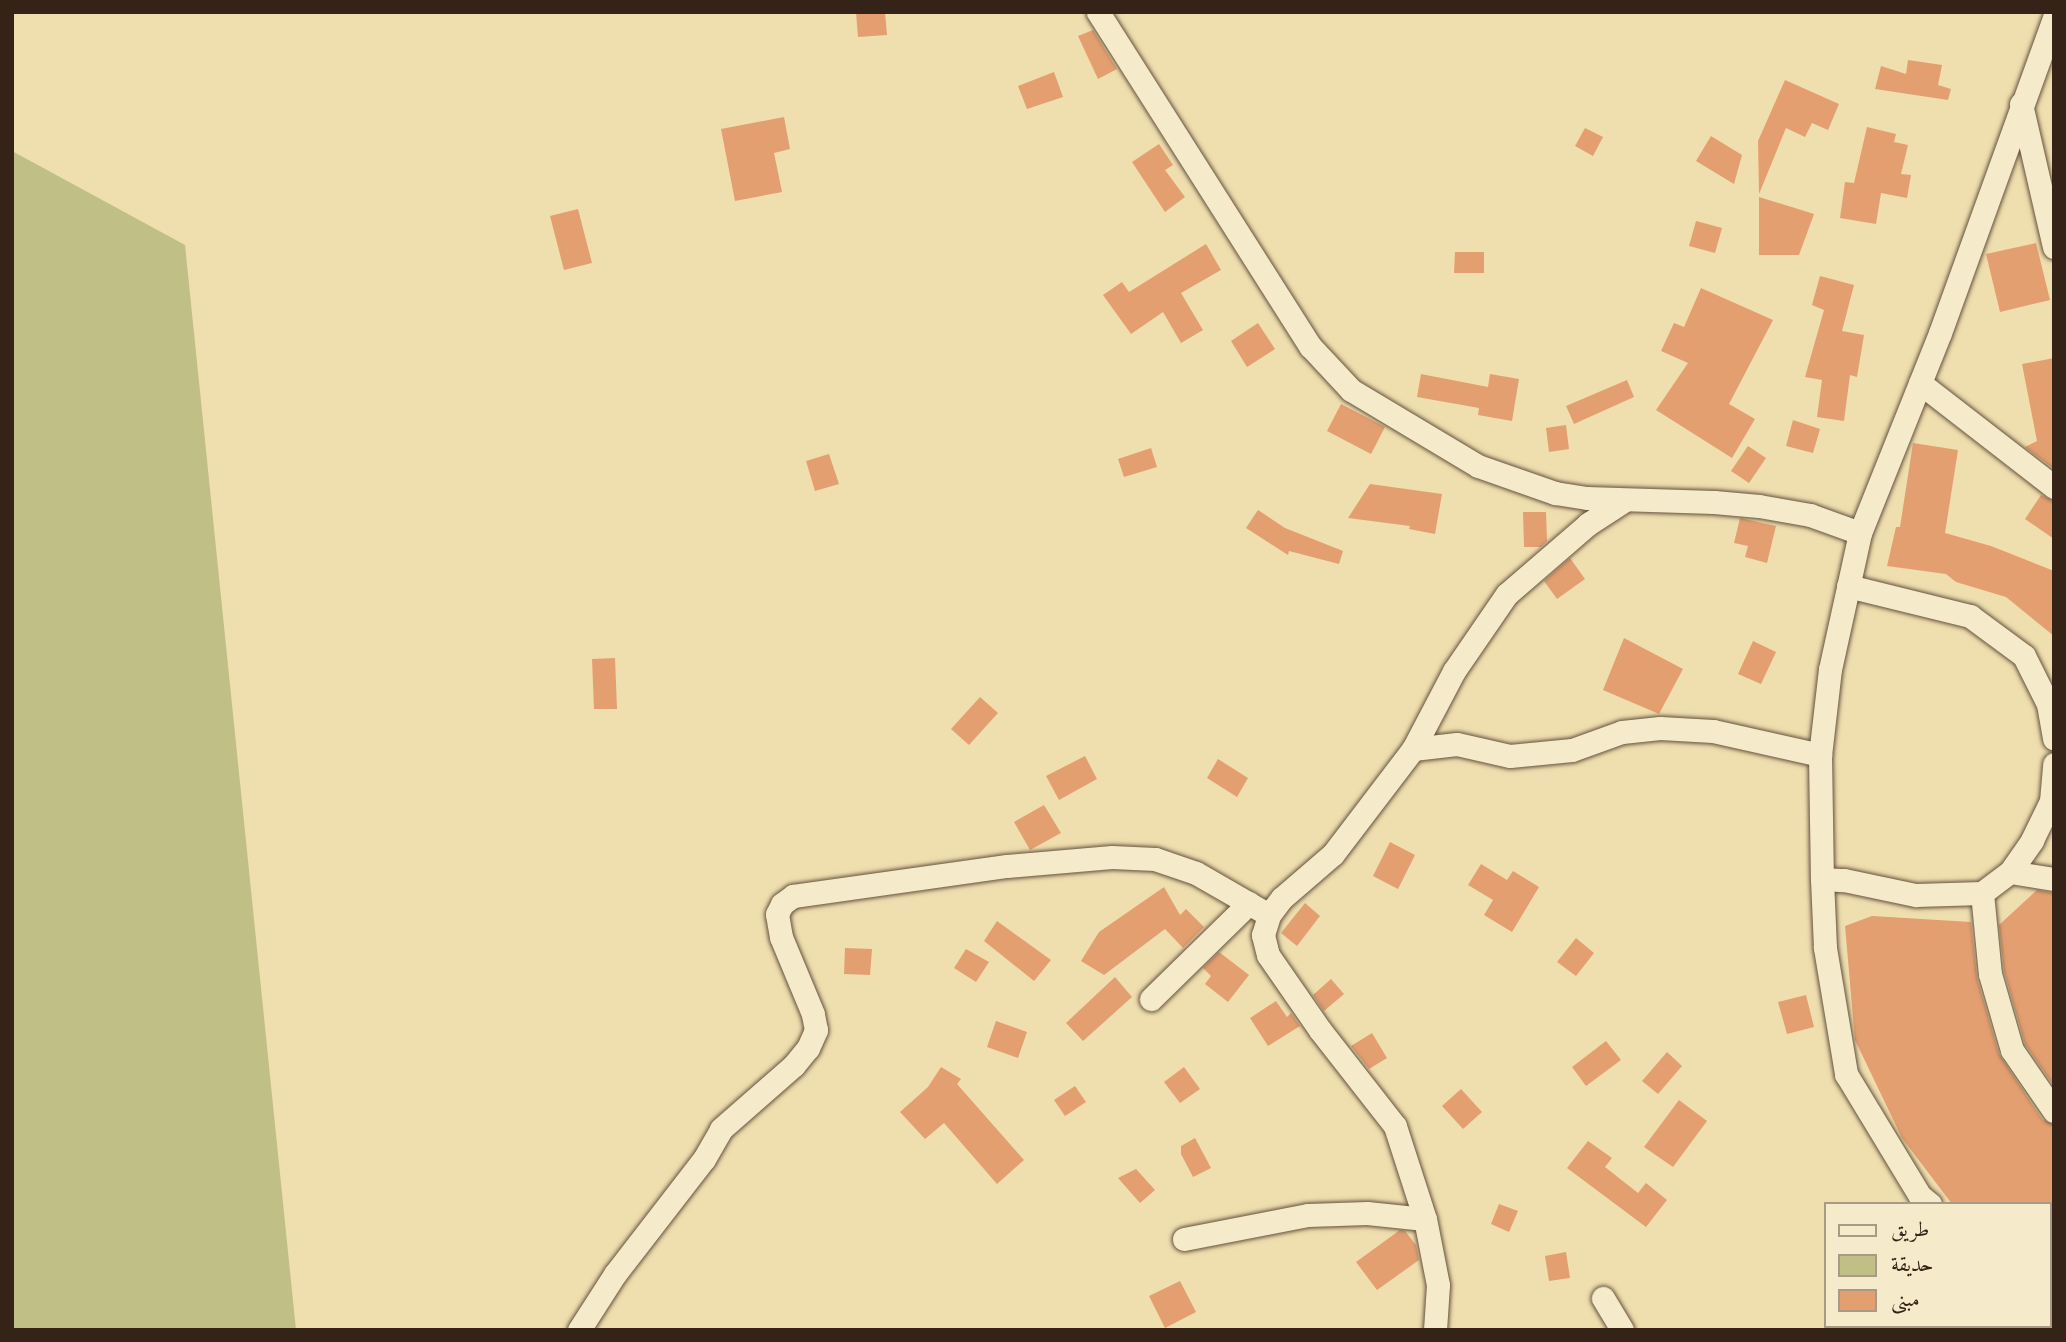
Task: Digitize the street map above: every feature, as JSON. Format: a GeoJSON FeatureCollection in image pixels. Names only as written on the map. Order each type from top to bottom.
{"type":"FeatureCollection","features":[{"type":"Feature","properties":{"kind":"street"},"geometry":{"type":"LineString","coordinates":[[1098,12],[1310,346],[1351,390],[1478,466],[1555,493],[1625,500],[1759,506],[1810,515],[1860,533]]}},
{"type":"Feature","properties":{"kind":"street"},"geometry":{"type":"LineString","coordinates":[[1928,1202],[1920,1196],[1846,1074],[1825,948],[1820,755],[1830,669],[1860,533],[1920,383],[2054,18]]}},
{"type":"Feature","properties":{"kind":"street"},"geometry":{"type":"LineString","coordinates":[[2021,104],[2054,247]]}},
{"type":"Feature","properties":{"kind":"street"},"geometry":{"type":"LineString","coordinates":[[1920,383],[2054,487]]}},
{"type":"Feature","properties":{"kind":"street"},"geometry":{"type":"LineString","coordinates":[[1436,1330],[1438,1285],[1425,1219],[1395,1126],[1320,1030],[1268,955],[1263,935],[1269,915],[1282,898],[1333,854],[1413,749],[1454,671],[1507,594],[1588,524],[1625,500]]}},
{"type":"Feature","properties":{"kind":"street"},"geometry":{"type":"LineString","coordinates":[[1848,586],[1970,615],[2024,656],[2048,704],[2054,738]]}},
{"type":"Feature","properties":{"kind":"street"},"geometry":{"type":"LineString","coordinates":[[1413,749],[1457,744],[1510,756],[1572,750],[1622,732],[1660,729],[1713,731],[1820,755]]}},
{"type":"Feature","properties":{"kind":"street"},"geometry":{"type":"LineString","coordinates":[[1822,879],[1844,880],[1916,895],[1982,893],[2010,872],[2032,840],[2051,801],[2054,764]]}},
{"type":"Feature","properties":{"kind":"street"},"geometry":{"type":"LineString","coordinates":[[579,1330],[615,1274],[704,1159],[721,1129],[794,1065],[808,1048],[816,1030],[813,1014],[781,937],[777,914],[782,904],[793,896],[1007,866],[1112,856],[1154,859],[1196,873],[1269,915]]}},
{"type":"Feature","properties":{"kind":"street"},"geometry":{"type":"LineString","coordinates":[[2010,872],[2054,879]]}},
{"type":"Feature","properties":{"kind":"street"},"geometry":{"type":"LineString","coordinates":[[1982,893],[1990,974],[2012,1050],[2054,1111]]}},
{"type":"Feature","properties":{"kind":"street"},"geometry":{"type":"LineString","coordinates":[[1151,999],[1249,903]]}},
{"type":"Feature","properties":{"kind":"street"},"geometry":{"type":"LineString","coordinates":[[1184,1239],[1308,1215],[1367,1213],[1425,1219]]}},
{"type":"Feature","properties":{"kind":"street"},"geometry":{"type":"LineString","coordinates":[[1603,1298],[1622,1330]]}},
{"type":"Feature","properties":{"kind":"green space"},"geometry":{"type":"Polygon","coordinates":[[[12,151],[185,245],[296,1330],[12,1330],[12,151]]]}},
{"type":"Feature","properties":{"kind":"building"},"geometry":{"type":"Polygon","coordinates":[[[856,12],[885,12],[887,35],[858,37],[856,12]]]}},
{"type":"Feature","properties":{"kind":"building"},"geometry":{"type":"Polygon","coordinates":[[[1093,30],[1117,69],[1098,79],[1078,36],[1093,30]]]}},
{"type":"Feature","properties":{"kind":"building"},"geometry":{"type":"Polygon","coordinates":[[[1908,60],[1942,65],[1938,85],[1951,89],[1948,100],[1875,89],[1881,66],[1906,74],[1908,60]]]}},
{"type":"Feature","properties":{"kind":"building"},"geometry":{"type":"Polygon","coordinates":[[[1054,72],[1063,97],[1027,109],[1018,86],[1054,72]]]}},
{"type":"Feature","properties":{"kind":"building"},"geometry":{"type":"Polygon","coordinates":[[[1785,80],[1839,104],[1828,130],[1812,123],[1805,137],[1786,128],[1759,194],[1758,141],[1785,80]]]}},
{"type":"Feature","properties":{"kind":"building"},"geometry":{"type":"Polygon","coordinates":[[[784,117],[790,149],[774,153],[782,192],[735,201],[721,129],[784,117]]]}},
{"type":"Feature","properties":{"kind":"building"},"geometry":{"type":"Polygon","coordinates":[[[1867,127],[1896,134],[1894,142],[1908,145],[1901,174],[1911,175],[1907,198],[1881,193],[1876,224],[1840,218],[1845,182],[1854,183],[1867,127]]]}},
{"type":"Feature","properties":{"kind":"building"},"geometry":{"type":"Polygon","coordinates":[[[1585,128],[1603,137],[1593,156],[1575,146],[1585,128]]]}},
{"type":"Feature","properties":{"kind":"building"},"geometry":{"type":"Polygon","coordinates":[[[1711,136],[1742,155],[1734,184],[1696,161],[1711,136]]]}},
{"type":"Feature","properties":{"kind":"building"},"geometry":{"type":"Polygon","coordinates":[[[1159,144],[1173,165],[1165,170],[1185,197],[1165,212],[1132,162],[1159,144]]]}},
{"type":"Feature","properties":{"kind":"building"},"geometry":{"type":"Polygon","coordinates":[[[1759,197],[1814,214],[1799,255],[1759,255],[1759,197]]]}},
{"type":"Feature","properties":{"kind":"building"},"geometry":{"type":"Polygon","coordinates":[[[578,209],[592,263],[564,270],[550,216],[578,209]]]}},
{"type":"Feature","properties":{"kind":"building"},"geometry":{"type":"Polygon","coordinates":[[[1696,221],[1722,228],[1715,253],[1689,246],[1696,221]]]}},
{"type":"Feature","properties":{"kind":"building"},"geometry":{"type":"Polygon","coordinates":[[[2036,243],[2050,300],[2000,312],[1986,254],[2036,243]]]}},
{"type":"Feature","properties":{"kind":"building"},"geometry":{"type":"Polygon","coordinates":[[[1206,244],[1221,270],[1181,293],[1203,330],[1181,343],[1163,312],[1131,334],[1103,295],[1122,282],[1129,292],[1206,244]]]}},
{"type":"Feature","properties":{"kind":"building"},"geometry":{"type":"Polygon","coordinates":[[[1455,252],[1484,252],[1484,273],[1454,273],[1455,252]]]}},
{"type":"Feature","properties":{"kind":"building"},"geometry":{"type":"Polygon","coordinates":[[[1820,276],[1854,285],[1842,331],[1864,335],[1857,377],[1850,375],[1844,421],[1817,417],[1822,380],[1805,377],[1824,310],[1812,305],[1820,276]]]}},
{"type":"Feature","properties":{"kind":"building"},"geometry":{"type":"Polygon","coordinates":[[[1701,288],[1773,320],[1729,404],[1755,419],[1732,458],[1656,410],[1688,363],[1661,351],[1674,323],[1684,327],[1701,288]]]}},
{"type":"Feature","properties":{"kind":"building"},"geometry":{"type":"Polygon","coordinates":[[[1258,323],[1275,349],[1247,367],[1231,341],[1258,323]]]}},
{"type":"Feature","properties":{"kind":"building"},"geometry":{"type":"Polygon","coordinates":[[[2054,358],[2054,469],[2025,447],[2037,441],[2022,364],[2054,358]]]}},
{"type":"Feature","properties":{"kind":"building"},"geometry":{"type":"Polygon","coordinates":[[[1421,374],[1488,387],[1490,374],[1519,379],[1512,421],[1478,415],[1479,408],[1417,397],[1421,374]]]}},
{"type":"Feature","properties":{"kind":"building"},"geometry":{"type":"Polygon","coordinates":[[[1627,380],[1634,397],[1574,424],[1566,406],[1627,380]]]}},
{"type":"Feature","properties":{"kind":"building"},"geometry":{"type":"Polygon","coordinates":[[[1341,404],[1385,427],[1371,454],[1327,431],[1341,404]]]}},
{"type":"Feature","properties":{"kind":"building"},"geometry":{"type":"Polygon","coordinates":[[[1793,420],[1820,429],[1813,453],[1786,446],[1793,420]]]}},
{"type":"Feature","properties":{"kind":"building"},"geometry":{"type":"Polygon","coordinates":[[[1566,425],[1569,449],[1549,452],[1546,428],[1566,425]]]}},
{"type":"Feature","properties":{"kind":"building"},"geometry":{"type":"Polygon","coordinates":[[[1913,443],[1958,450],[1945,533],[1991,546],[2054,571],[2054,636],[2006,597],[1956,582],[1946,574],[1887,566],[1896,527],[1900,527],[1913,443]]]}},
{"type":"Feature","properties":{"kind":"building"},"geometry":{"type":"Polygon","coordinates":[[[1748,446],[1766,458],[1749,483],[1731,471],[1748,446]]]}},
{"type":"Feature","properties":{"kind":"building"},"geometry":{"type":"Polygon","coordinates":[[[1151,448],[1157,467],[1124,477],[1118,459],[1151,448]]]}},
{"type":"Feature","properties":{"kind":"building"},"geometry":{"type":"Polygon","coordinates":[[[829,454],[839,484],[815,491],[806,461],[829,454]]]}},
{"type":"Feature","properties":{"kind":"building"},"geometry":{"type":"Polygon","coordinates":[[[1370,484],[1442,494],[1435,534],[1409,529],[1410,526],[1348,518],[1370,484]]]}},
{"type":"Feature","properties":{"kind":"building"},"geometry":{"type":"Polygon","coordinates":[[[2041,495],[2054,501],[2054,539],[2025,519],[2041,495]]]}},
{"type":"Feature","properties":{"kind":"building"},"geometry":{"type":"Polygon","coordinates":[[[1258,510],[1285,528],[1343,551],[1339,564],[1289,551],[1288,555],[1246,528],[1258,510]]]}},
{"type":"Feature","properties":{"kind":"building"},"geometry":{"type":"Polygon","coordinates":[[[1523,512],[1546,512],[1547,541],[1541,547],[1524,547],[1523,512]]]}},
{"type":"Feature","properties":{"kind":"building"},"geometry":{"type":"Polygon","coordinates":[[[1740,518],[1776,526],[1767,563],[1745,557],[1748,546],[1734,543],[1740,518]]]}},
{"type":"Feature","properties":{"kind":"building"},"geometry":{"type":"Polygon","coordinates":[[[1570,558],[1585,579],[1557,599],[1544,581],[1570,558]]]}},
{"type":"Feature","properties":{"kind":"building"},"geometry":{"type":"Polygon","coordinates":[[[1624,638],[1683,669],[1659,714],[1603,690],[1624,638]]]}},
{"type":"Feature","properties":{"kind":"building"},"geometry":{"type":"Polygon","coordinates":[[[1753,641],[1776,652],[1761,684],[1738,674],[1753,641]]]}},
{"type":"Feature","properties":{"kind":"building"},"geometry":{"type":"Polygon","coordinates":[[[615,658],[617,709],[594,709],[592,659],[615,658]]]}},
{"type":"Feature","properties":{"kind":"building"},"geometry":{"type":"Polygon","coordinates":[[[980,697],[998,713],[969,745],[951,729],[980,697]]]}},
{"type":"Feature","properties":{"kind":"building"},"geometry":{"type":"Polygon","coordinates":[[[1085,756],[1097,779],[1059,800],[1046,776],[1085,756]]]}},
{"type":"Feature","properties":{"kind":"building"},"geometry":{"type":"Polygon","coordinates":[[[1218,759],[1248,778],[1237,797],[1207,778],[1218,759]]]}},
{"type":"Feature","properties":{"kind":"building"},"geometry":{"type":"Polygon","coordinates":[[[1044,805],[1061,833],[1030,850],[1014,822],[1044,805]]]}},
{"type":"Feature","properties":{"kind":"building"},"geometry":{"type":"Polygon","coordinates":[[[1390,842],[1415,855],[1398,889],[1373,876],[1390,842]]]}},
{"type":"Feature","properties":{"kind":"building"},"geometry":{"type":"Polygon","coordinates":[[[1481,864],[1507,880],[1513,871],[1539,887],[1512,932],[1484,915],[1493,900],[1468,885],[1481,864]]]}},
{"type":"Feature","properties":{"kind":"building"},"geometry":{"type":"Polygon","coordinates":[[[1164,887],[1180,915],[1186,909],[1204,927],[1183,948],[1165,929],[1104,975],[1081,961],[1099,932],[1164,887]]]}},
{"type":"Feature","properties":{"kind":"building"},"geometry":{"type":"Polygon","coordinates":[[[2037,890],[2054,893],[2054,1086],[2025,1044],[2004,971],[1999,925],[2037,890]]]}},
{"type":"Feature","properties":{"kind":"building"},"geometry":{"type":"Polygon","coordinates":[[[1305,903],[1320,916],[1297,946],[1281,933],[1305,903]]]}},
{"type":"Feature","properties":{"kind":"building"},"geometry":{"type":"Polygon","coordinates":[[[1872,916],[1971,922],[1977,978],[1999,1054],[2042,1119],[2054,1125],[2054,1204],[1950,1202],[1902,1138],[1855,1040],[1845,926],[1872,916]]]}},
{"type":"Feature","properties":{"kind":"building"},"geometry":{"type":"Polygon","coordinates":[[[997,921],[1051,960],[1034,981],[984,941],[997,921]]]}},
{"type":"Feature","properties":{"kind":"building"},"geometry":{"type":"Polygon","coordinates":[[[1576,938],[1594,953],[1576,976],[1557,962],[1576,938]]]}},
{"type":"Feature","properties":{"kind":"building"},"geometry":{"type":"Polygon","coordinates":[[[845,948],[872,949],[870,975],[844,974],[845,948]]]}},
{"type":"Feature","properties":{"kind":"building"},"geometry":{"type":"Polygon","coordinates":[[[966,949],[989,962],[976,982],[954,968],[966,949]]]}},
{"type":"Feature","properties":{"kind":"building"},"geometry":{"type":"Polygon","coordinates":[[[1219,952],[1249,975],[1228,1002],[1205,984],[1211,976],[1203,968],[1219,952]]]}},
{"type":"Feature","properties":{"kind":"building"},"geometry":{"type":"Polygon","coordinates":[[[1115,977],[1132,997],[1083,1041],[1066,1023],[1115,977]]]}},
{"type":"Feature","properties":{"kind":"building"},"geometry":{"type":"Polygon","coordinates":[[[1331,979],[1344,994],[1324,1011],[1313,995],[1331,979]]]}},
{"type":"Feature","properties":{"kind":"building"},"geometry":{"type":"Polygon","coordinates":[[[1806,995],[1814,1027],[1787,1034],[1778,1002],[1806,995]]]}},
{"type":"Feature","properties":{"kind":"building"},"geometry":{"type":"Polygon","coordinates":[[[1276,1001],[1287,1017],[1291,1013],[1300,1026],[1268,1046],[1250,1018],[1276,1001]]]}},
{"type":"Feature","properties":{"kind":"building"},"geometry":{"type":"Polygon","coordinates":[[[996,1021],[1027,1032],[1018,1058],[987,1047],[996,1021]]]}},
{"type":"Feature","properties":{"kind":"building"},"geometry":{"type":"Polygon","coordinates":[[[1372,1033],[1387,1058],[1369,1069],[1351,1046],[1372,1033]]]}},
{"type":"Feature","properties":{"kind":"building"},"geometry":{"type":"Polygon","coordinates":[[[1606,1041],[1621,1060],[1586,1086],[1572,1067],[1606,1041]]]}},
{"type":"Feature","properties":{"kind":"building"},"geometry":{"type":"Polygon","coordinates":[[[1667,1052],[1682,1066],[1658,1094],[1642,1081],[1667,1052]]]}},
{"type":"Feature","properties":{"kind":"building"},"geometry":{"type":"Polygon","coordinates":[[[941,1067],[961,1079],[957,1084],[1024,1160],[997,1184],[944,1123],[925,1139],[900,1112],[928,1087],[941,1067]]]}},
{"type":"Feature","properties":{"kind":"building"},"geometry":{"type":"Polygon","coordinates":[[[1184,1067],[1200,1089],[1180,1103],[1164,1082],[1184,1067]]]}},
{"type":"Feature","properties":{"kind":"building"},"geometry":{"type":"Polygon","coordinates":[[[1075,1086],[1086,1102],[1065,1116],[1054,1100],[1075,1086]]]}},
{"type":"Feature","properties":{"kind":"building"},"geometry":{"type":"Polygon","coordinates":[[[1461,1089],[1482,1112],[1463,1129],[1442,1106],[1461,1089]]]}},
{"type":"Feature","properties":{"kind":"building"},"geometry":{"type":"Polygon","coordinates":[[[1679,1100],[1707,1121],[1673,1167],[1644,1147],[1679,1100]]]}},
{"type":"Feature","properties":{"kind":"building"},"geometry":{"type":"Polygon","coordinates":[[[1195,1138],[1211,1168],[1193,1177],[1181,1154],[1181,1146],[1195,1138]]]}},
{"type":"Feature","properties":{"kind":"building"},"geometry":{"type":"Polygon","coordinates":[[[1588,1141],[1612,1158],[1605,1167],[1638,1193],[1646,1183],[1667,1200],[1646,1227],[1567,1168],[1588,1141]]]}},
{"type":"Feature","properties":{"kind":"building"},"geometry":{"type":"Polygon","coordinates":[[[1136,1169],[1155,1190],[1140,1203],[1118,1178],[1136,1169]]]}},
{"type":"Feature","properties":{"kind":"building"},"geometry":{"type":"Polygon","coordinates":[[[1499,1204],[1518,1211],[1509,1232],[1491,1224],[1499,1204]]]}},
{"type":"Feature","properties":{"kind":"building"},"geometry":{"type":"Polygon","coordinates":[[[1400,1230],[1405,1231],[1416,1245],[1419,1260],[1377,1290],[1356,1262],[1400,1230]]]}},
{"type":"Feature","properties":{"kind":"building"},"geometry":{"type":"Polygon","coordinates":[[[1566,1252],[1570,1278],[1549,1281],[1545,1256],[1566,1252]]]}},
{"type":"Feature","properties":{"kind":"building"},"geometry":{"type":"Polygon","coordinates":[[[1180,1281],[1196,1312],[1165,1328],[1149,1296],[1180,1281]]]}}]}
